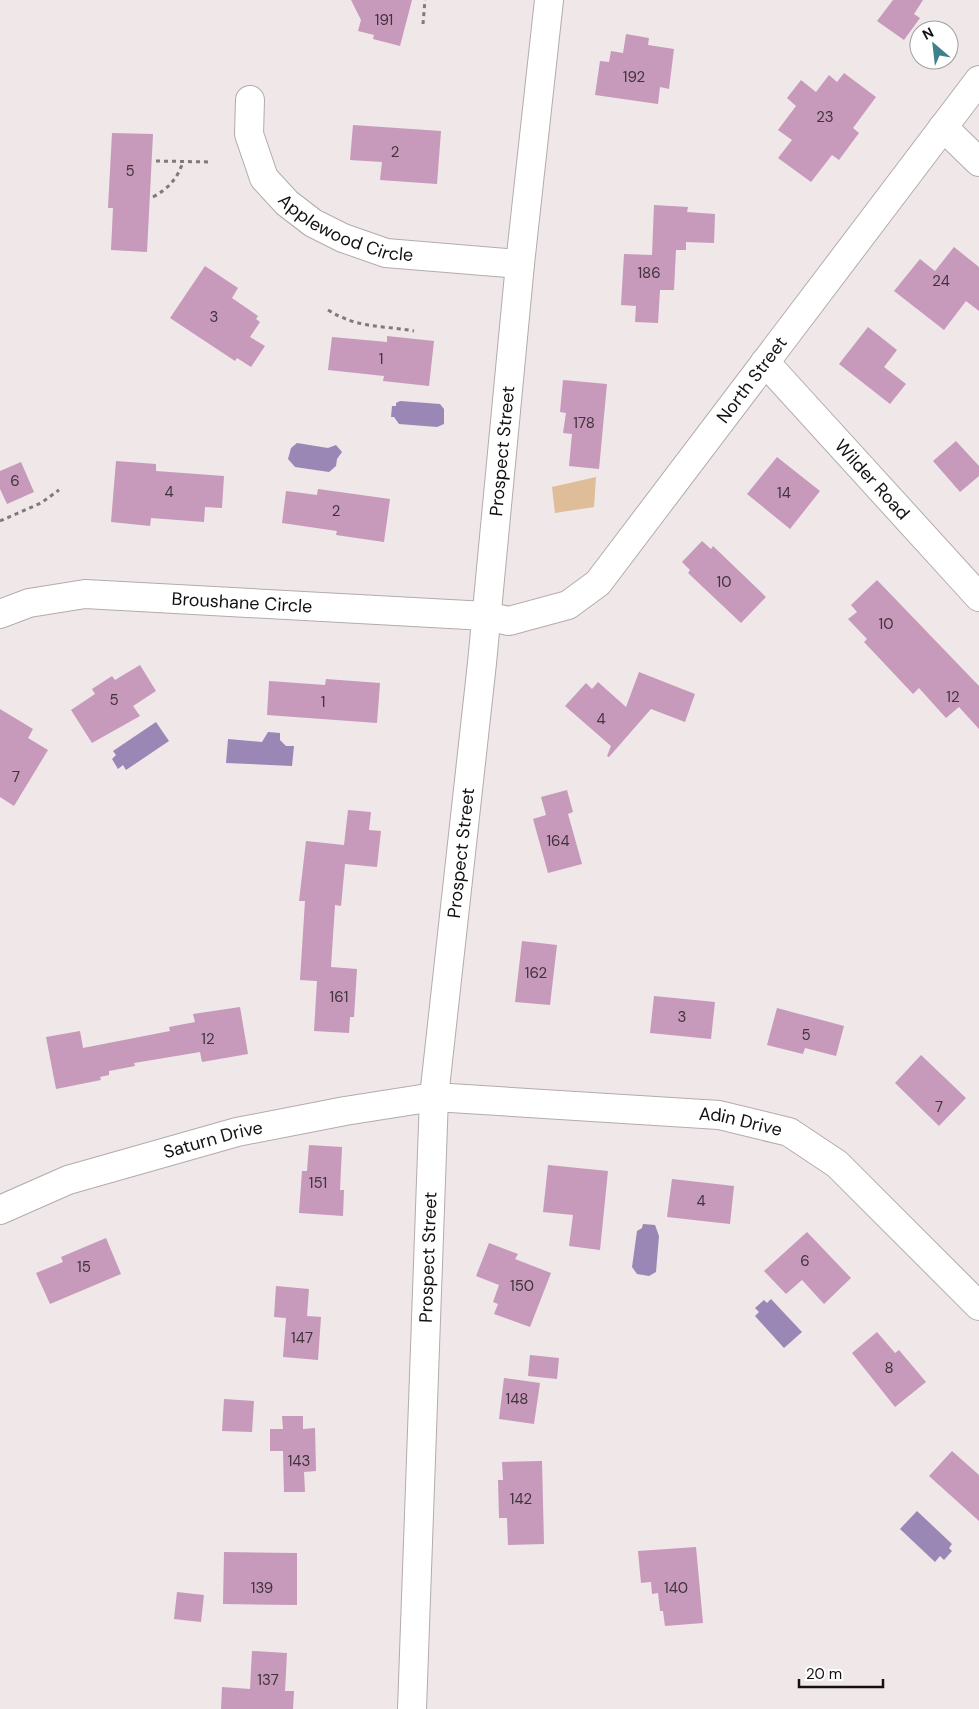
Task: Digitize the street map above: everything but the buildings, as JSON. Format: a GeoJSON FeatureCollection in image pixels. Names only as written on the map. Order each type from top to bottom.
{"type":"FeatureCollection","features":[{"type":"Feature","properties":{"kind":"street","name":"Prospect Street"},"geometry":{"type":"LineString","coordinates":[[412,1709],[434,1097],[486,616],[520,264],[549,0]]}},
{"type":"Feature","properties":{"kind":"street","name":"North Street"},"geometry":{"type":"LineString","coordinates":[[486,616],[509,621],[568,605],[598,583],[979,80]]}},
{"type":"Feature","properties":{"kind":"street","name":"Applewood Circle"},"geometry":{"type":"LineString","coordinates":[[250,100],[249,134],[264,178],[287,203],[313,223],[343,238],[386,253],[520,264]]}},
{"type":"Feature","properties":{"kind":"street"},"geometry":{"type":"LineString","coordinates":[[943,127],[979,162]]}},
{"type":"Feature","properties":{"kind":"street","name":"Wilder Road"},"geometry":{"type":"LineString","coordinates":[[765,362],[979,597]]}},
{"type":"Feature","properties":{"kind":"street","name":"Broushane Circle"},"geometry":{"type":"LineString","coordinates":[[0,614],[29,604],[85,594],[486,616]]}},
{"type":"Feature","properties":{"kind":"street","name":"Saturn Drive"},"geometry":{"type":"LineString","coordinates":[[0,1210],[68,1180],[238,1132],[345,1111],[434,1097]]}},
{"type":"Feature","properties":{"kind":"street","name":"Adin Drive"},"geometry":{"type":"LineString","coordinates":[[434,1097],[719,1115],[789,1132],[837,1164],[979,1306]]}},
{"type":"Feature","properties":{"kind":"path"},"geometry":{"type":"LineString","coordinates":[[423,24],[425,0]]}},
{"type":"Feature","properties":{"kind":"path"},"geometry":{"type":"LineString","coordinates":[[156,161],[212,162]]}},
{"type":"Feature","properties":{"kind":"path"},"geometry":{"type":"LineString","coordinates":[[153,197],[165,190],[177,177],[183,162]]}},
{"type":"Feature","properties":{"kind":"path"},"geometry":{"type":"LineString","coordinates":[[328,310],[346,320],[369,327],[391,327],[414,332]]}},
{"type":"Feature","properties":{"kind":"path"},"geometry":{"type":"LineString","coordinates":[[0,521],[41,503],[59,490]]}},
{"type":"Feature","properties":{"kind":"shaded area"},"geometry":{"type":"Polygon","coordinates":[[[400,401],[440,404],[444,409],[444,424],[437,427],[399,424],[394,417],[391,417],[392,406],[396,406],[396,403],[400,401]]]}},
{"type":"Feature","properties":{"kind":"shaded area"},"geometry":{"type":"Polygon","coordinates":[[[297,443],[328,448],[336,445],[342,452],[337,459],[336,466],[329,472],[295,467],[288,459],[291,448],[297,443]]]}},
{"type":"Feature","properties":{"kind":"shaded area"},"geometry":{"type":"Polygon","coordinates":[[[596,477],[594,507],[555,513],[552,487],[596,477]]]}},
{"type":"Feature","properties":{"kind":"shaded area"},"geometry":{"type":"Polygon","coordinates":[[[156,722],[169,741],[126,770],[123,765],[118,769],[112,759],[116,755],[113,751],[156,722]]]}},
{"type":"Feature","properties":{"kind":"shaded area"},"geometry":{"type":"Polygon","coordinates":[[[268,732],[280,733],[280,740],[286,746],[294,746],[292,766],[226,763],[228,739],[262,742],[268,732]]]}},
{"type":"Feature","properties":{"kind":"shaded area"},"geometry":{"type":"Polygon","coordinates":[[[643,1224],[655,1225],[659,1236],[656,1272],[649,1276],[637,1274],[632,1267],[637,1231],[642,1228],[643,1224]]]}},
{"type":"Feature","properties":{"kind":"shaded area"},"geometry":{"type":"Polygon","coordinates":[[[771,1299],[802,1332],[784,1348],[755,1316],[759,1312],[755,1308],[764,1300],[767,1303],[771,1299]]]}},
{"type":"Feature","properties":{"kind":"shaded area"},"geometry":{"type":"Polygon","coordinates":[[[917,1511],[952,1544],[949,1548],[952,1551],[944,1560],[940,1556],[935,1562],[900,1529],[917,1511]]]}}]}
